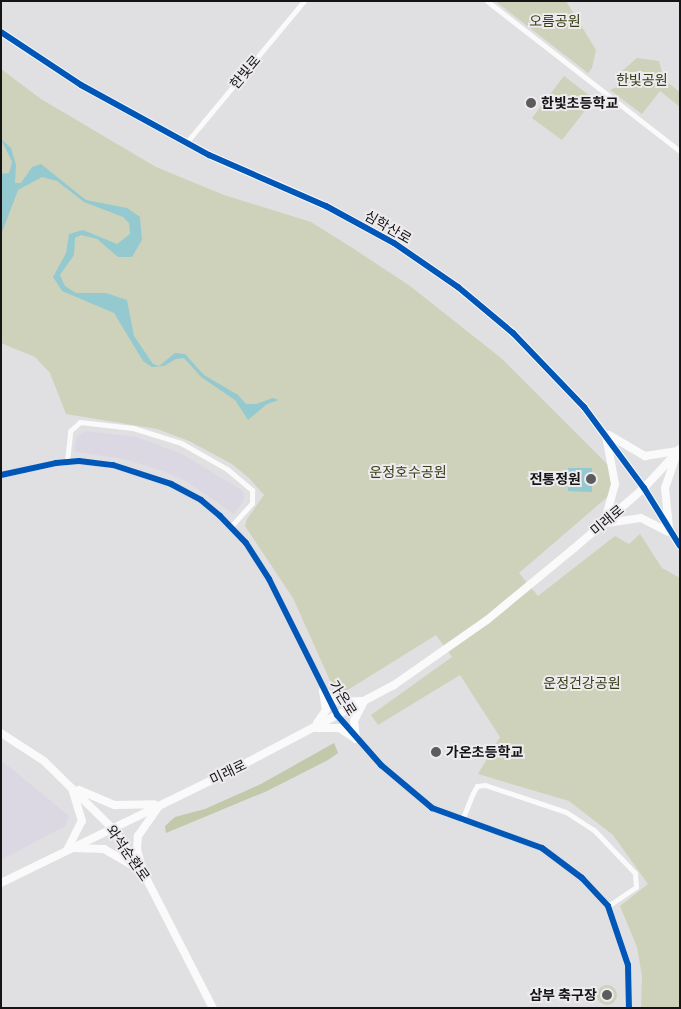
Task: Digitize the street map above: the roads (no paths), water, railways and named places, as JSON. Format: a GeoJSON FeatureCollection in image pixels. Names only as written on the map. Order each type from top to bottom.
{"type":"FeatureCollection","features":[{"type":"Feature","properties":{"kind":"street","name":"한빛로"},"geometry":{"type":"LineString","coordinates":[[186,143],[304,1]]}},
{"type":"Feature","properties":{"kind":"street"},"geometry":{"type":"LineString","coordinates":[[487,1],[680,152]]}},
{"type":"Feature","properties":{"kind":"street","name":"심학산로"},"geometry":{"type":"LineString","coordinates":[[1,32],[81,86],[186,143],[326,206],[427,264],[513,333],[605,432],[644,488],[670,533],[680,546]]}},
{"type":"Feature","properties":{"kind":"street"},"geometry":{"type":"LineString","coordinates":[[67,462],[70,431],[80,422],[134,428],[181,443],[233,472],[252,490],[252,503],[231,526]]}},
{"type":"Feature","properties":{"kind":"street"},"geometry":{"type":"LineString","coordinates":[[605,432],[639,454],[679,450],[665,488],[670,533]]}},
{"type":"Feature","properties":{"kind":"street"},"geometry":{"type":"LineString","coordinates":[[605,432],[615,484],[604,524],[641,518],[670,533]]}},
{"type":"Feature","properties":{"kind":"street","name":"미래로"},"geometry":{"type":"LineString","coordinates":[[1,883],[314,728],[394,685],[448,647],[529,585],[604,524],[644,488],[679,450]]}},
{"type":"Feature","properties":{"kind":"street","name":"가온로"},"geometry":{"type":"LineString","coordinates":[[1,475],[25,468],[67,462],[113,465],[146,474],[201,500],[246,542],[269,579],[323,691],[338,715],[356,739],[403,786],[432,808],[542,848],[582,878],[608,906],[628,965],[629,1008]]}},
{"type":"Feature","properties":{"kind":"street"},"geometry":{"type":"LineString","coordinates":[[323,691],[340,702],[365,700]]}},
{"type":"Feature","properties":{"kind":"street"},"geometry":{"type":"LineString","coordinates":[[314,728],[326,710],[323,691]]}},
{"type":"Feature","properties":{"kind":"street"},"geometry":{"type":"LineString","coordinates":[[356,739],[354,722],[365,700]]}},
{"type":"Feature","properties":{"kind":"street"},"geometry":{"type":"LineString","coordinates":[[314,728],[339,728],[356,739]]}},
{"type":"Feature","properties":{"kind":"street","name":"와석순환로"},"geometry":{"type":"LineString","coordinates":[[1,732],[44,761],[112,828],[144,874],[213,1008]]}},
{"type":"Feature","properties":{"kind":"street"},"geometry":{"type":"LineString","coordinates":[[462,820],[477,786],[485,784],[566,812],[594,830],[621,854],[635,873],[636,887],[608,906]]}},
{"type":"Feature","properties":{"kind":"street"},"geometry":{"type":"LineString","coordinates":[[71,786],[115,805],[160,804]]}},
{"type":"Feature","properties":{"kind":"street"},"geometry":{"type":"LineString","coordinates":[[71,786],[82,821],[67,849],[104,848],[144,874]]}},
{"type":"Feature","properties":{"kind":"street"},"geometry":{"type":"LineString","coordinates":[[144,874],[137,849],[138,836],[160,804]]}},
{"type":"Feature","properties":{"kind":"water"},"geometry":{"type":"Polygon","coordinates":[[[1,139],[11,148],[16,165],[15,183],[21,183],[32,167],[41,164],[86,200],[127,208],[140,217],[142,240],[132,257],[118,257],[97,239],[81,235],[75,238],[74,255],[60,275],[65,286],[76,293],[106,293],[127,300],[134,336],[153,364],[159,366],[175,353],[185,354],[204,375],[238,395],[246,404],[256,404],[273,398],[279,400],[267,404],[248,420],[235,400],[201,377],[184,358],[176,359],[164,366],[152,367],[143,361],[114,313],[62,291],[53,277],[66,253],[69,234],[83,230],[117,244],[130,234],[129,223],[123,217],[84,202],[57,181],[42,177],[18,190],[1,235],[1,174],[9,173],[12,162],[1,139]]]}},
{"type":"Feature","properties":{"kind":"water"},"geometry":{"type":"Polygon","coordinates":[[[568,468],[592,468],[592,492],[568,491],[568,468]]]}},
{"type":"Feature","properties":{"kind":"place","name":"한빛초등학교"},"geometry":{"type":"Point","coordinates":[531,103]}},
{"type":"Feature","properties":{"kind":"place","name":"전통정원"},"geometry":{"type":"Point","coordinates":[591,479]}},
{"type":"Feature","properties":{"kind":"place","name":"가온초등학교"},"geometry":{"type":"Point","coordinates":[436,752]}},
{"type":"Feature","properties":{"kind":"place","name":"삼부 축구장"},"geometry":{"type":"Point","coordinates":[607,995]}},
{"type":"Feature","properties":{"kind":"park label","name":"오름공원"},"geometry":{"type":"Point","coordinates":[555,21]}},
{"type":"Feature","properties":{"kind":"park label","name":"한빛공원"},"geometry":{"type":"Point","coordinates":[642,80]}},
{"type":"Feature","properties":{"kind":"park label","name":"운정호수공원"},"geometry":{"type":"Point","coordinates":[408,472]}},
{"type":"Feature","properties":{"kind":"park label","name":"운정건강공원"},"geometry":{"type":"Point","coordinates":[582,683]}}]}
